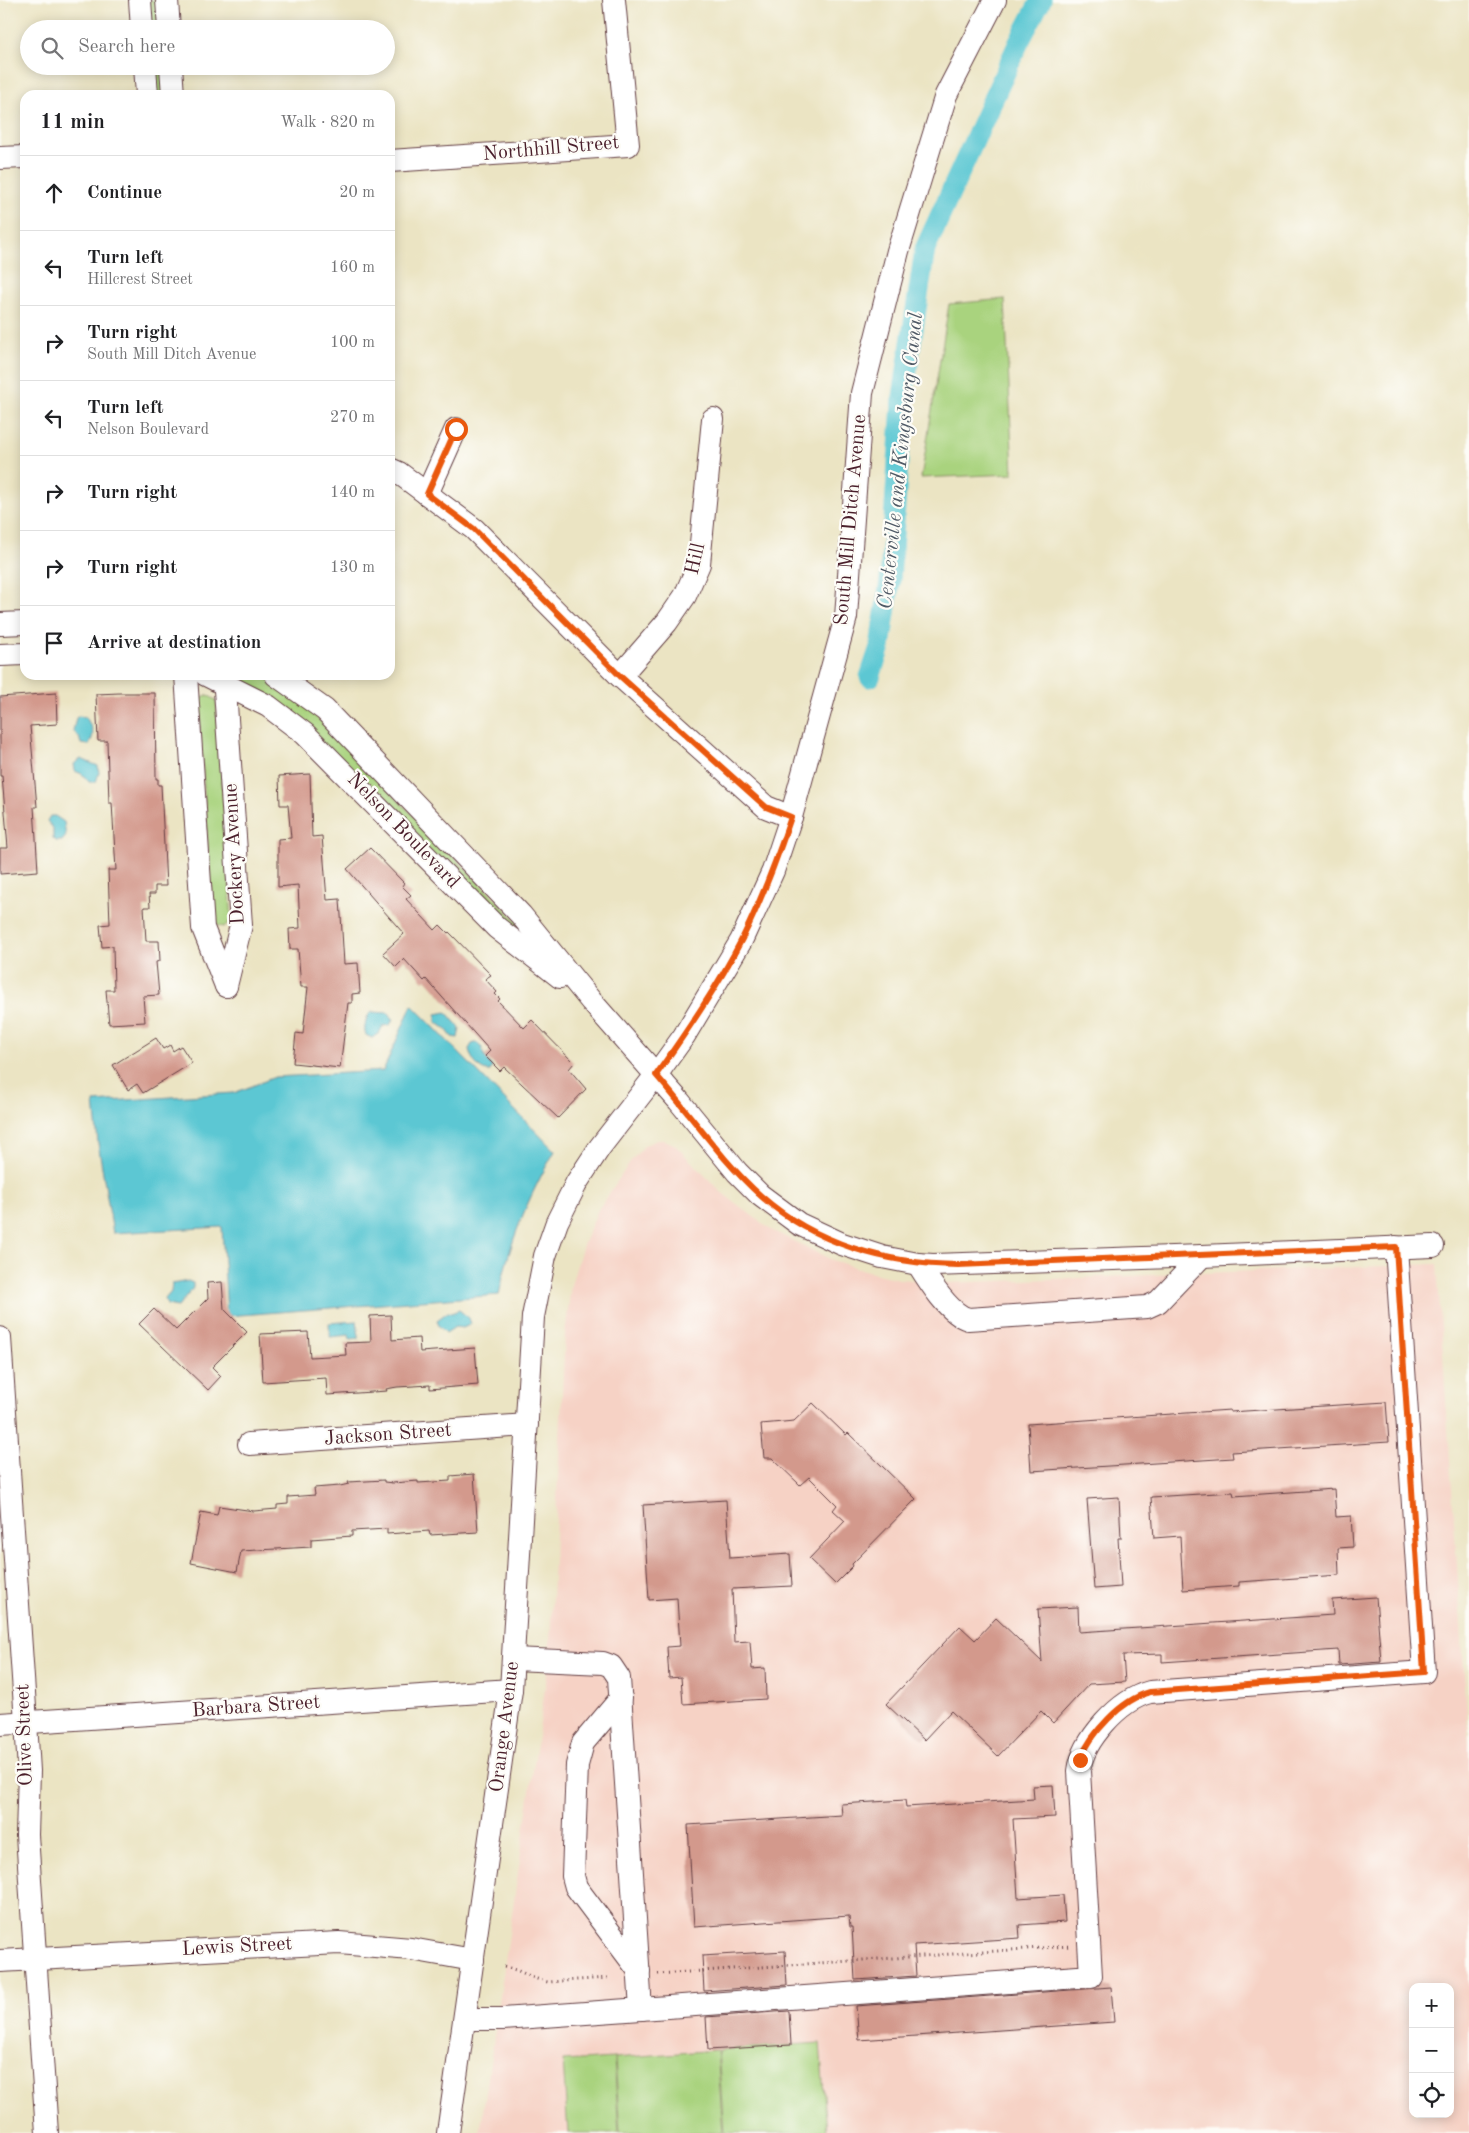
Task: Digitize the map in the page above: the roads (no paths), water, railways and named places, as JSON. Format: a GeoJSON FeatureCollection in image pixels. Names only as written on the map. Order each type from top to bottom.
{"type":"FeatureCollection","features":[{"type":"Feature","properties":{"kind":"street"},"geometry":{"type":"LineString","coordinates":[[140,0],[141,20]]}},
{"type":"Feature","properties":{"kind":"street"},"geometry":{"type":"LineString","coordinates":[[167,0],[168,20]]}},
{"type":"Feature","properties":{"kind":"street","name":"Northhill Street"},"geometry":{"type":"LineString","coordinates":[[395,161],[628,145],[614,0]]}},
{"type":"Feature","properties":{"kind":"street","name":"South Mill Ditch Avenue"},"geometry":{"type":"LineString","coordinates":[[533,1317],[545,1256],[567,1201],[600,1147],[684,1036],[741,941],[772,871],[791,817],[846,617],[862,393],[898,251],[946,95],[995,0]]}},
{"type":"Feature","properties":{"kind":"street"},"geometry":{"type":"LineString","coordinates":[[146,75],[147,90]]}},
{"type":"Feature","properties":{"kind":"street"},"geometry":{"type":"LineString","coordinates":[[172,75],[173,90]]}},
{"type":"Feature","properties":{"kind":"street"},"geometry":{"type":"LineString","coordinates":[[0,158],[20,157]]}},
{"type":"Feature","properties":{"kind":"street","name":"Hill"},"geometry":{"type":"LineString","coordinates":[[620,676],[680,603],[699,564],[713,419]]}},
{"type":"Feature","properties":{"kind":"street"},"geometry":{"type":"LineString","coordinates":[[427,494],[456,429]]}},
{"type":"Feature","properties":{"kind":"street"},"geometry":{"type":"LineString","coordinates":[[395,471],[474,529],[620,676],[766,807],[791,817]]}},
{"type":"Feature","properties":{"kind":"street"},"geometry":{"type":"LineString","coordinates":[[0,624],[20,623]]}},
{"type":"Feature","properties":{"kind":"street"},"geometry":{"type":"LineString","coordinates":[[0,655],[20,654]]}},
{"type":"Feature","properties":{"kind":"street","name":"Dockery Avenue"},"geometry":{"type":"LineString","coordinates":[[186,680],[203,928],[226,986],[241,925],[218,680]]}},
{"type":"Feature","properties":{"kind":"street","name":"Nelson Boulevard"},"geometry":{"type":"LineString","coordinates":[[222,680],[268,706],[306,734],[497,928],[591,1001]]}},
{"type":"Feature","properties":{"kind":"street","name":"Nelson Boulevard"},"geometry":{"type":"LineString","coordinates":[[284,680],[309,697],[338,723],[521,915],[591,1001],[737,1172],[780,1212],[818,1234],[882,1257],[918,1264],[958,1265],[1433,1246]]}},
{"type":"Feature","properties":{"kind":"street"},"geometry":{"type":"LineString","coordinates":[[465,2019],[503,2019],[1091,1976],[1079,1771],[1080,1760],[1091,1738],[1129,1700],[1150,1692],[1424,1672],[1396,1247]]}},
{"type":"Feature","properties":{"kind":"street"},"geometry":{"type":"LineString","coordinates":[[918,1264],[934,1288],[957,1313],[968,1319],[1147,1307],[1158,1302],[1202,1256]]}},
{"type":"Feature","properties":{"kind":"street","name":"Orange Avenue"},"geometry":{"type":"LineString","coordinates":[[448,2133],[511,1690],[533,1317]]}},
{"type":"Feature","properties":{"kind":"street","name":"Olive Street"},"geometry":{"type":"LineString","coordinates":[[0,1338],[5,1483],[26,1722],[29,1771],[27,1826],[47,2133]]}},
{"type":"Feature","properties":{"kind":"street","name":"Jackson Street"},"geometry":{"type":"LineString","coordinates":[[249,1444],[528,1425]]}},
{"type":"Feature","properties":{"kind":"street"},"geometry":{"type":"LineString","coordinates":[[514,1659],[603,1663],[611,1666],[619,1678],[647,1973],[641,2009]]}},
{"type":"Feature","properties":{"kind":"street","name":"Barbara Street"},"geometry":{"type":"LineString","coordinates":[[0,1724],[511,1690]]}},
{"type":"Feature","properties":{"kind":"street"},"geometry":{"type":"LineString","coordinates":[[621,1698],[583,1742],[580,1749],[577,1766],[573,1876],[576,1887],[647,1973]]}},
{"type":"Feature","properties":{"kind":"street","name":"Lewis Street"},"geometry":{"type":"LineString","coordinates":[[0,1961],[339,1943],[384,1946],[473,1960]]}},
{"type":"Feature","properties":{"kind":"water"},"geometry":{"type":"Polygon","coordinates":[[[79,716],[86,717],[91,728],[93,734],[89,745],[81,744],[79,737],[73,731],[76,718],[79,716]]]}},
{"type":"Feature","properties":{"kind":"water"},"geometry":{"type":"Polygon","coordinates":[[[81,759],[98,766],[99,773],[96,782],[89,782],[82,774],[75,771],[74,764],[81,759]]]}},
{"type":"Feature","properties":{"kind":"water"},"geometry":{"type":"Polygon","coordinates":[[[50,816],[55,816],[64,822],[66,836],[62,841],[56,841],[53,838],[53,828],[47,821],[50,816]]]}},
{"type":"Feature","properties":{"kind":"water"},"geometry":{"type":"Polygon","coordinates":[[[412,1005],[555,1151],[528,1203],[514,1239],[499,1295],[227,1316],[222,1227],[113,1233],[98,1143],[94,1102],[234,1093],[275,1077],[383,1071],[412,1005]]]}},
{"type":"Feature","properties":{"kind":"water"},"geometry":{"type":"Polygon","coordinates":[[[371,1012],[389,1013],[393,1019],[390,1025],[383,1026],[379,1033],[372,1038],[366,1035],[365,1030],[366,1020],[371,1012]]]}},
{"type":"Feature","properties":{"kind":"water"},"geometry":{"type":"Polygon","coordinates":[[[446,1012],[460,1028],[458,1038],[452,1037],[446,1029],[436,1022],[436,1014],[446,1012]]]}},
{"type":"Feature","properties":{"kind":"water"},"geometry":{"type":"Polygon","coordinates":[[[475,1043],[478,1043],[482,1048],[484,1056],[492,1067],[490,1071],[482,1069],[474,1061],[469,1049],[475,1043]]]}},
{"type":"Feature","properties":{"kind":"water"},"geometry":{"type":"Polygon","coordinates":[[[188,1281],[193,1283],[193,1288],[178,1307],[167,1305],[165,1299],[171,1292],[172,1284],[188,1281]]]}},
{"type":"Feature","properties":{"kind":"water"},"geometry":{"type":"Polygon","coordinates":[[[459,1310],[469,1318],[471,1324],[463,1328],[455,1327],[446,1333],[439,1326],[437,1320],[448,1312],[451,1313],[459,1310]]]}},
{"type":"Feature","properties":{"kind":"water"},"geometry":{"type":"Polygon","coordinates":[[[357,1321],[359,1338],[350,1339],[349,1335],[330,1337],[329,1323],[357,1321]]]}},
{"type":"Feature","properties":{"kind":"waterway","name":"Centerville and Kingsburg Canal"},"geometry":{"type":"LineString","coordinates":[[870,677],[880,647],[890,580],[902,403],[925,249],[1019,42],[1041,0]]}}]}
